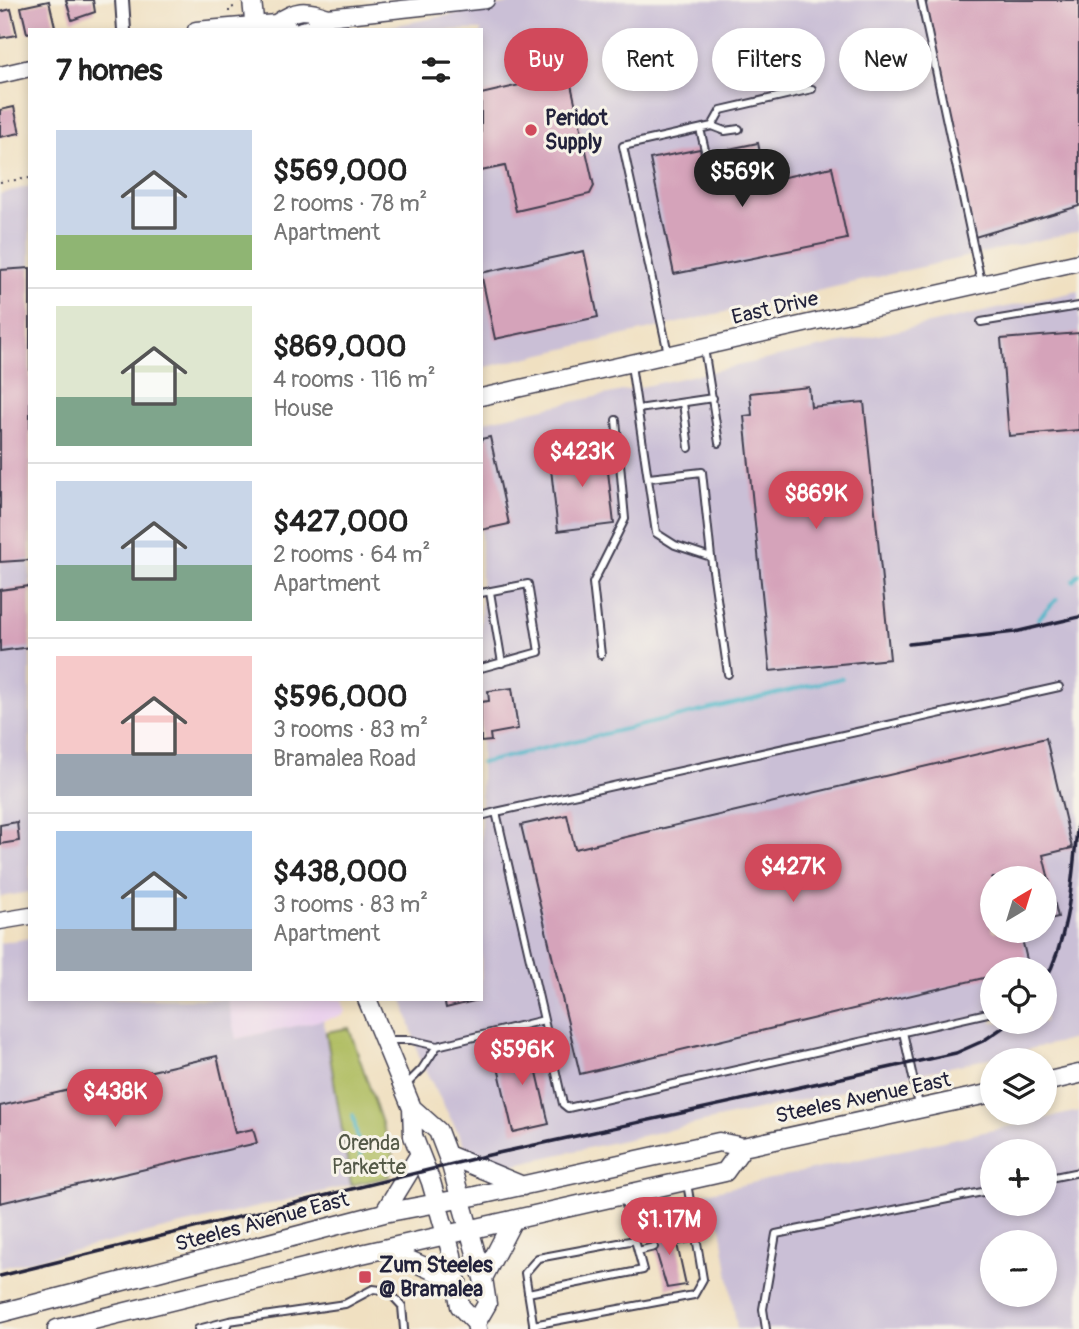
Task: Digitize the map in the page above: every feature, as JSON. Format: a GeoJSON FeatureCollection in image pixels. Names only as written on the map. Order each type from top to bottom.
{"type":"FeatureCollection","features":[{"type":"Feature","properties":{"kind":"main road"},"geometry":{"type":"LineString","coordinates":[[252,0],[255,27]]}},
{"type":"Feature","properties":{"kind":"main road"},"geometry":{"type":"LineString","coordinates":[[369,1001],[412,1108],[413,1136],[446,1235],[460,1306],[477,1326],[487,1304],[483,1278],[448,1155],[438,1130],[412,1108]]}},
{"type":"Feature","properties":{"kind":"main road"},"geometry":{"type":"LineString","coordinates":[[1057,1079],[1079,1074]]}},
{"type":"Feature","properties":{"kind":"main road","name":"Steeles Avenue East"},"geometry":{"type":"LineString","coordinates":[[0,1313],[384,1213],[523,1186],[719,1142],[743,1147],[980,1096]]}},
{"type":"Feature","properties":{"kind":"main road"},"geometry":{"type":"LineString","coordinates":[[57,1329],[384,1249],[724,1172],[743,1147]]}},
{"type":"Feature","properties":{"kind":"main road"},"geometry":{"type":"LineString","coordinates":[[384,1213],[420,1154]]}},
{"type":"Feature","properties":{"kind":"main road"},"geometry":{"type":"LineString","coordinates":[[448,1155],[523,1186]]}},
{"type":"Feature","properties":{"kind":"main road"},"geometry":{"type":"LineString","coordinates":[[483,1278],[512,1222]]}},
{"type":"Feature","properties":{"kind":"main road"},"geometry":{"type":"LineString","coordinates":[[384,1249],[457,1281]]}},
{"type":"Feature","properties":{"kind":"street"},"geometry":{"type":"LineString","coordinates":[[122,0],[124,28]]}},
{"type":"Feature","properties":{"kind":"street"},"geometry":{"type":"LineString","coordinates":[[311,28],[328,17],[486,0]]}},
{"type":"Feature","properties":{"kind":"street"},"geometry":{"type":"LineString","coordinates":[[235,28],[276,23],[293,11],[308,9],[328,17]]}},
{"type":"Feature","properties":{"kind":"street"},"geometry":{"type":"LineString","coordinates":[[276,23],[287,28]]}},
{"type":"Feature","properties":{"kind":"street"},"geometry":{"type":"LineString","coordinates":[[0,75],[28,68]]}},
{"type":"Feature","properties":{"kind":"street","name":"East Drive"},"geometry":{"type":"LineString","coordinates":[[483,397],[1079,262]]}},
{"type":"Feature","properties":{"kind":"street"},"geometry":{"type":"LineString","coordinates":[[0,921],[28,916]]}},
{"type":"Feature","properties":{"kind":"lane"},"geometry":{"type":"LineString","coordinates":[[921,0],[982,283]]}},
{"type":"Feature","properties":{"kind":"lane"},"geometry":{"type":"LineString","coordinates":[[712,126],[721,110],[803,91]]}},
{"type":"Feature","properties":{"kind":"lane"},"geometry":{"type":"LineString","coordinates":[[668,354],[623,146],[712,126],[725,131],[738,129]]}},
{"type":"Feature","properties":{"kind":"lane"},"geometry":{"type":"LineString","coordinates":[[700,128],[712,179]]}},
{"type":"Feature","properties":{"kind":"lane"},"geometry":{"type":"LineString","coordinates":[[981,322],[1079,306]]}},
{"type":"Feature","properties":{"kind":"lane"},"geometry":{"type":"LineString","coordinates":[[704,346],[719,443]]}},
{"type":"Feature","properties":{"kind":"lane"},"geometry":{"type":"LineString","coordinates":[[631,363],[656,533],[675,545],[712,557]]}},
{"type":"Feature","properties":{"kind":"lane"},"geometry":{"type":"LineString","coordinates":[[639,409],[713,398]]}},
{"type":"Feature","properties":{"kind":"lane"},"geometry":{"type":"LineString","coordinates":[[683,402],[689,448]]}},
{"type":"Feature","properties":{"kind":"lane"},"geometry":{"type":"LineString","coordinates":[[601,655],[593,583],[625,519],[616,420]]}},
{"type":"Feature","properties":{"kind":"lane"},"geometry":{"type":"LineString","coordinates":[[649,478],[702,472],[728,674]]}},
{"type":"Feature","properties":{"kind":"lane"},"geometry":{"type":"LineString","coordinates":[[483,593],[528,584],[539,652],[483,668]]}},
{"type":"Feature","properties":{"kind":"lane"},"geometry":{"type":"LineString","coordinates":[[490,592],[502,663]]}},
{"type":"Feature","properties":{"kind":"lane"},"geometry":{"type":"LineString","coordinates":[[483,815],[1059,687]]}},
{"type":"Feature","properties":{"kind":"lane"},"geometry":{"type":"LineString","coordinates":[[496,812],[563,1104],[568,1108],[980,1015]]}},
{"type":"Feature","properties":{"kind":"lane"},"geometry":{"type":"LineString","coordinates":[[384,1040],[411,1040],[437,1046],[544,1020]]}},
{"type":"Feature","properties":{"kind":"lane"},"geometry":{"type":"LineString","coordinates":[[904,1032],[920,1109]]}},
{"type":"Feature","properties":{"kind":"lane"},"geometry":{"type":"LineString","coordinates":[[404,1087],[422,1069],[437,1046]]}},
{"type":"Feature","properties":{"kind":"lane"},"geometry":{"type":"LineString","coordinates":[[1057,1177],[1079,1172]]}},
{"type":"Feature","properties":{"kind":"lane"},"geometry":{"type":"LineString","coordinates":[[635,1240],[538,1258],[525,1273],[534,1327],[694,1295],[703,1279],[687,1181]]}},
{"type":"Feature","properties":{"kind":"lane"},"geometry":{"type":"LineString","coordinates":[[766,1329],[763,1309],[776,1234],[980,1192]]}},
{"type":"Feature","properties":{"kind":"lane"},"geometry":{"type":"LineString","coordinates":[[528,1293],[643,1270],[623,1196]]}},
{"type":"Feature","properties":{"kind":"lane"},"geometry":{"type":"LineString","coordinates":[[632,1229],[693,1216]]}},
{"type":"Feature","properties":{"kind":"lane"},"geometry":{"type":"LineString","coordinates":[[676,1241],[695,1237]]}},
{"type":"Feature","properties":{"kind":"lane"},"geometry":{"type":"LineString","coordinates":[[638,1251],[654,1247]]}},
{"type":"Feature","properties":{"kind":"lane"},"geometry":{"type":"LineString","coordinates":[[198,1329],[229,1321],[345,1304],[373,1289],[387,1291],[402,1306],[404,1329]]}},
{"type":"Feature","properties":{"kind":"lane"},"geometry":{"type":"LineString","coordinates":[[226,1329],[229,1321]]}},
{"type":"Feature","properties":{"kind":"path"},"geometry":{"type":"LineString","coordinates":[[230,13],[229,8],[234,8]]}},
{"type":"Feature","properties":{"kind":"path"},"geometry":{"type":"LineString","coordinates":[[0,182],[28,178]]}},
{"type":"Feature","properties":{"kind":"shaded area"},"geometry":{"type":"Polygon","coordinates":[[[529,0],[1079,0],[1079,231],[483,368],[483,28],[382,28],[529,0]]]}},
{"type":"Feature","properties":{"kind":"shaded area"},"geometry":{"type":"Polygon","coordinates":[[[28,187],[28,892],[0,897],[0,194],[28,187]]]}},
{"type":"Feature","properties":{"kind":"shaded area"},"geometry":{"type":"Polygon","coordinates":[[[1079,291],[1079,1038],[1034,1048],[980,1048],[980,1060],[512,1165],[496,1164],[464,1144],[420,1060],[404,1001],[483,1001],[483,422],[1079,291]]]}},
{"type":"Feature","properties":{"kind":"shaded area"},"geometry":{"type":"Polygon","coordinates":[[[28,938],[28,1001],[227,1001],[236,1039],[323,1020],[351,1185],[0,1268],[0,943],[28,938]]]}},
{"type":"Feature","properties":{"kind":"shaded area"},"geometry":{"type":"Polygon","coordinates":[[[227,1001],[342,1001],[345,1011],[342,1016],[235,1039],[227,1001]]]}},
{"type":"Feature","properties":{"kind":"shaded area"},"geometry":{"type":"Polygon","coordinates":[[[1079,1111],[1079,1329],[737,1329],[721,1227],[697,1195],[1015,1125],[1057,1125],[1057,1116],[1079,1111]]]}},
{"type":"Feature","properties":{"kind":"green space","name":"Orenda Parkette"},"geometry":{"type":"Polygon","coordinates":[[[349,1028],[393,1155],[389,1177],[351,1185],[326,1032],[349,1028]]]}},
{"type":"Feature","properties":{"kind":"building"},"geometry":{"type":"Polygon","coordinates":[[[66,0],[93,0],[95,12],[72,20],[66,0]]]}},
{"type":"Feature","properties":{"kind":"building"},"geometry":{"type":"Polygon","coordinates":[[[927,0],[1079,0],[1079,206],[975,237],[932,41],[932,28],[929,28],[925,9],[927,0]]]}},
{"type":"Feature","properties":{"kind":"building"},"geometry":{"type":"Polygon","coordinates":[[[49,1],[55,27],[28,28],[27,33],[21,7],[49,1]]]}},
{"type":"Feature","properties":{"kind":"building"},"geometry":{"type":"Polygon","coordinates":[[[11,9],[17,35],[0,38],[0,12],[11,9]]]}},
{"type":"Feature","properties":{"kind":"building","name":"Peridot Supply"},"geometry":{"type":"Polygon","coordinates":[[[504,89],[504,91],[572,91],[594,186],[590,194],[516,211],[505,166],[483,171],[483,94],[504,89]]]}},
{"type":"Feature","properties":{"kind":"building"},"geometry":{"type":"Polygon","coordinates":[[[14,107],[20,133],[0,137],[0,110],[14,107]]]}},
{"type":"Feature","properties":{"kind":"building"},"geometry":{"type":"Polygon","coordinates":[[[758,143],[766,181],[832,167],[847,239],[674,274],[650,159],[700,149],[708,188],[721,186],[714,152],[758,143]]]}},
{"type":"Feature","properties":{"kind":"building"},"geometry":{"type":"Polygon","coordinates":[[[584,251],[598,317],[495,339],[483,273],[584,251]]]}},
{"type":"Feature","properties":{"kind":"building"},"geometry":{"type":"Polygon","coordinates":[[[28,268],[28,560],[0,562],[0,270],[28,268]]]}},
{"type":"Feature","properties":{"kind":"building"},"geometry":{"type":"Polygon","coordinates":[[[1079,333],[1079,430],[1009,436],[1001,339],[1079,333]]]}},
{"type":"Feature","properties":{"kind":"building"},"geometry":{"type":"Polygon","coordinates":[[[809,387],[811,407],[864,402],[890,659],[770,671],[744,416],[752,415],[750,393],[809,387]]]}},
{"type":"Feature","properties":{"kind":"building"},"geometry":{"type":"Polygon","coordinates":[[[490,437],[509,524],[483,530],[483,439],[490,437]]]}},
{"type":"Feature","properties":{"kind":"building"},"geometry":{"type":"Polygon","coordinates":[[[593,440],[596,464],[607,463],[614,524],[558,531],[551,469],[563,468],[560,444],[593,440]]]}},
{"type":"Feature","properties":{"kind":"building"},"geometry":{"type":"Polygon","coordinates":[[[28,586],[28,647],[0,651],[0,590],[28,586]]]}},
{"type":"Feature","properties":{"kind":"building"},"geometry":{"type":"Polygon","coordinates":[[[512,688],[518,729],[490,734],[491,741],[483,742],[483,702],[489,701],[488,691],[512,688]]]}},
{"type":"Feature","properties":{"kind":"building"},"geometry":{"type":"Polygon","coordinates":[[[1046,738],[1072,848],[1043,855],[1046,866],[980,866],[980,943],[1023,943],[1026,957],[980,957],[980,979],[580,1074],[521,825],[567,815],[575,849],[1046,738]]]}},
{"type":"Feature","properties":{"kind":"building"},"geometry":{"type":"Polygon","coordinates":[[[17,822],[19,841],[0,844],[0,825],[17,822]]]}},
{"type":"Feature","properties":{"kind":"building"},"geometry":{"type":"Polygon","coordinates":[[[444,1001],[474,1001],[446,1008],[444,1001]]]}},
{"type":"Feature","properties":{"kind":"building"},"geometry":{"type":"Polygon","coordinates":[[[530,1042],[549,1124],[513,1132],[494,1050],[530,1042]]]}},
{"type":"Feature","properties":{"kind":"building"},"geometry":{"type":"Polygon","coordinates":[[[217,1056],[235,1133],[253,1129],[257,1143],[0,1203],[0,1106],[217,1056]]]}},
{"type":"Feature","properties":{"kind":"building"},"geometry":{"type":"Polygon","coordinates":[[[673,1226],[686,1285],[667,1288],[650,1231],[673,1226]]]}},
{"type":"Feature","properties":{"kind":"waterway"},"geometry":{"type":"LineString","coordinates":[[1073,581],[1079,574]]}},
{"type":"Feature","properties":{"kind":"waterway"},"geometry":{"type":"LineString","coordinates":[[1038,619],[1057,599]]}},
{"type":"Feature","properties":{"kind":"waterway"},"geometry":{"type":"LineString","coordinates":[[483,763],[842,678]]}},
{"type":"Feature","properties":{"kind":"waterway"},"geometry":{"type":"LineString","coordinates":[[353,1115],[362,1163]]}},
{"type":"Feature","properties":{"kind":"railway"},"geometry":{"type":"LineString","coordinates":[[909,644],[1015,632],[1079,617]]}},
{"type":"Feature","properties":{"kind":"railway"},"geometry":{"type":"LineString","coordinates":[[1056,957],[1066,921],[1079,812]]}},
{"type":"Feature","properties":{"kind":"railway"},"geometry":{"type":"LineString","coordinates":[[0,1276],[489,1155],[956,1053],[993,1034]]}},
{"type":"Feature","properties":{"kind":"place","name":"Peridot Supply"},"geometry":{"type":"Point","coordinates":[531,130]}},
{"type":"Feature","properties":{"kind":"place","name":"Zum Steeles @ Bramalea"},"geometry":{"type":"Point","coordinates":[365,1277]}}]}
